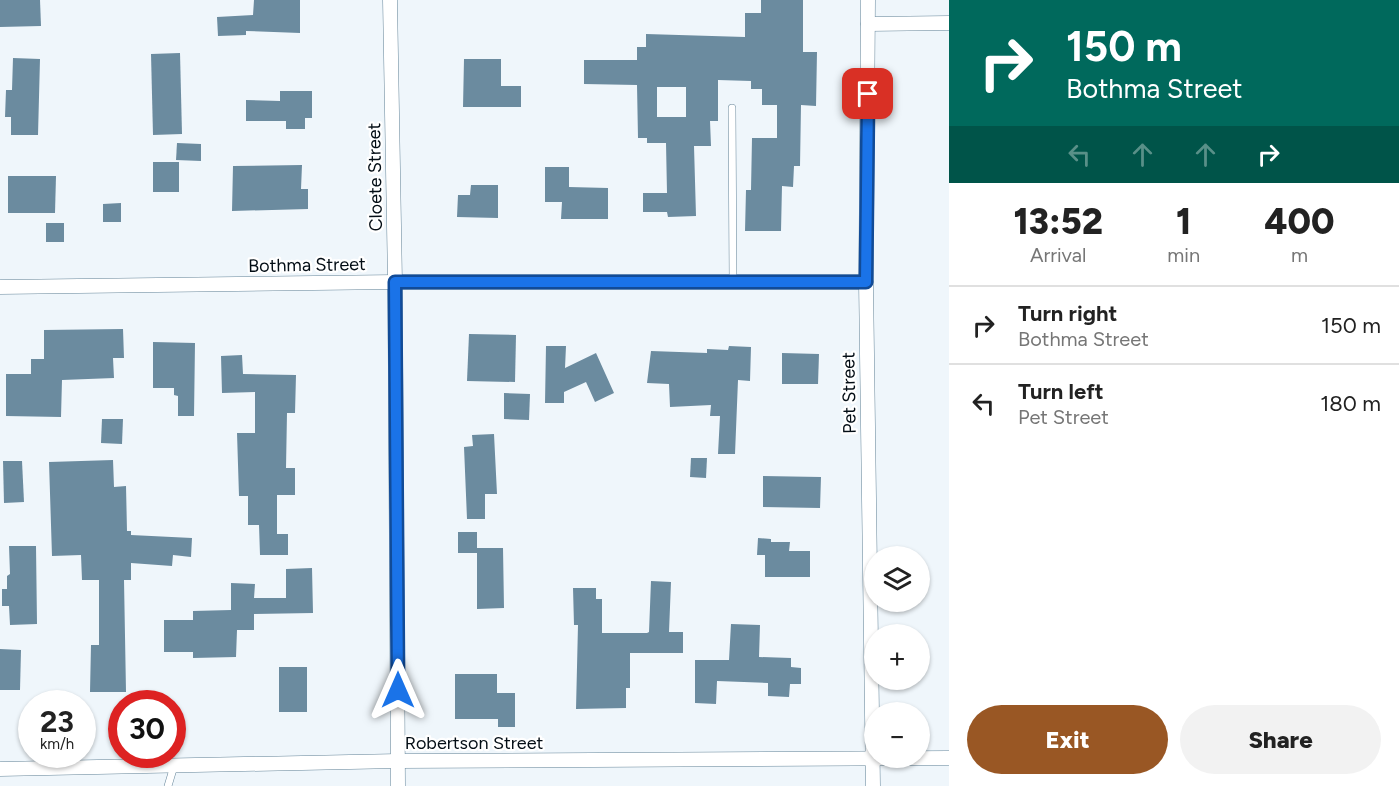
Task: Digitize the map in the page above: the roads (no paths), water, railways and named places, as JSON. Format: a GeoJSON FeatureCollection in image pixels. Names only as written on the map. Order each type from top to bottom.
{"type":"FeatureCollection","features":[{"type":"Feature","properties":{"kind":"street","name":"Cloete Street"},"geometry":{"type":"LineString","coordinates":[[390,0],[395,282],[398,786]]}},
{"type":"Feature","properties":{"kind":"street","name":"Pet Street"},"geometry":{"type":"LineString","coordinates":[[868,0],[866,282],[872,702]]}},
{"type":"Feature","properties":{"kind":"street"},"geometry":{"type":"LineString","coordinates":[[868,24],[949,23]]}},
{"type":"Feature","properties":{"kind":"street","name":"Bothma Street"},"geometry":{"type":"LineString","coordinates":[[0,287],[395,282],[866,282]]}},
{"type":"Feature","properties":{"kind":"street","name":"Robertson Street"},"geometry":{"type":"LineString","coordinates":[[930,758],[949,758]]}},
{"type":"Feature","properties":{"kind":"street","name":"Robertson Street"},"geometry":{"type":"LineString","coordinates":[[186,766],[398,761],[864,759]]}},
{"type":"Feature","properties":{"kind":"street","name":"Robertson Street"},"geometry":{"type":"LineString","coordinates":[[0,769],[108,767]]}},
{"type":"Feature","properties":{"kind":"street","name":"Pet Street"},"geometry":{"type":"LineString","coordinates":[[873,768],[873,786]]}},
{"type":"Feature","properties":{"kind":"lane"},"geometry":{"type":"LineString","coordinates":[[732,108],[733,282]]}},
{"type":"Feature","properties":{"kind":"lane"},"geometry":{"type":"LineString","coordinates":[[168,786],[173,768]]}}]}
